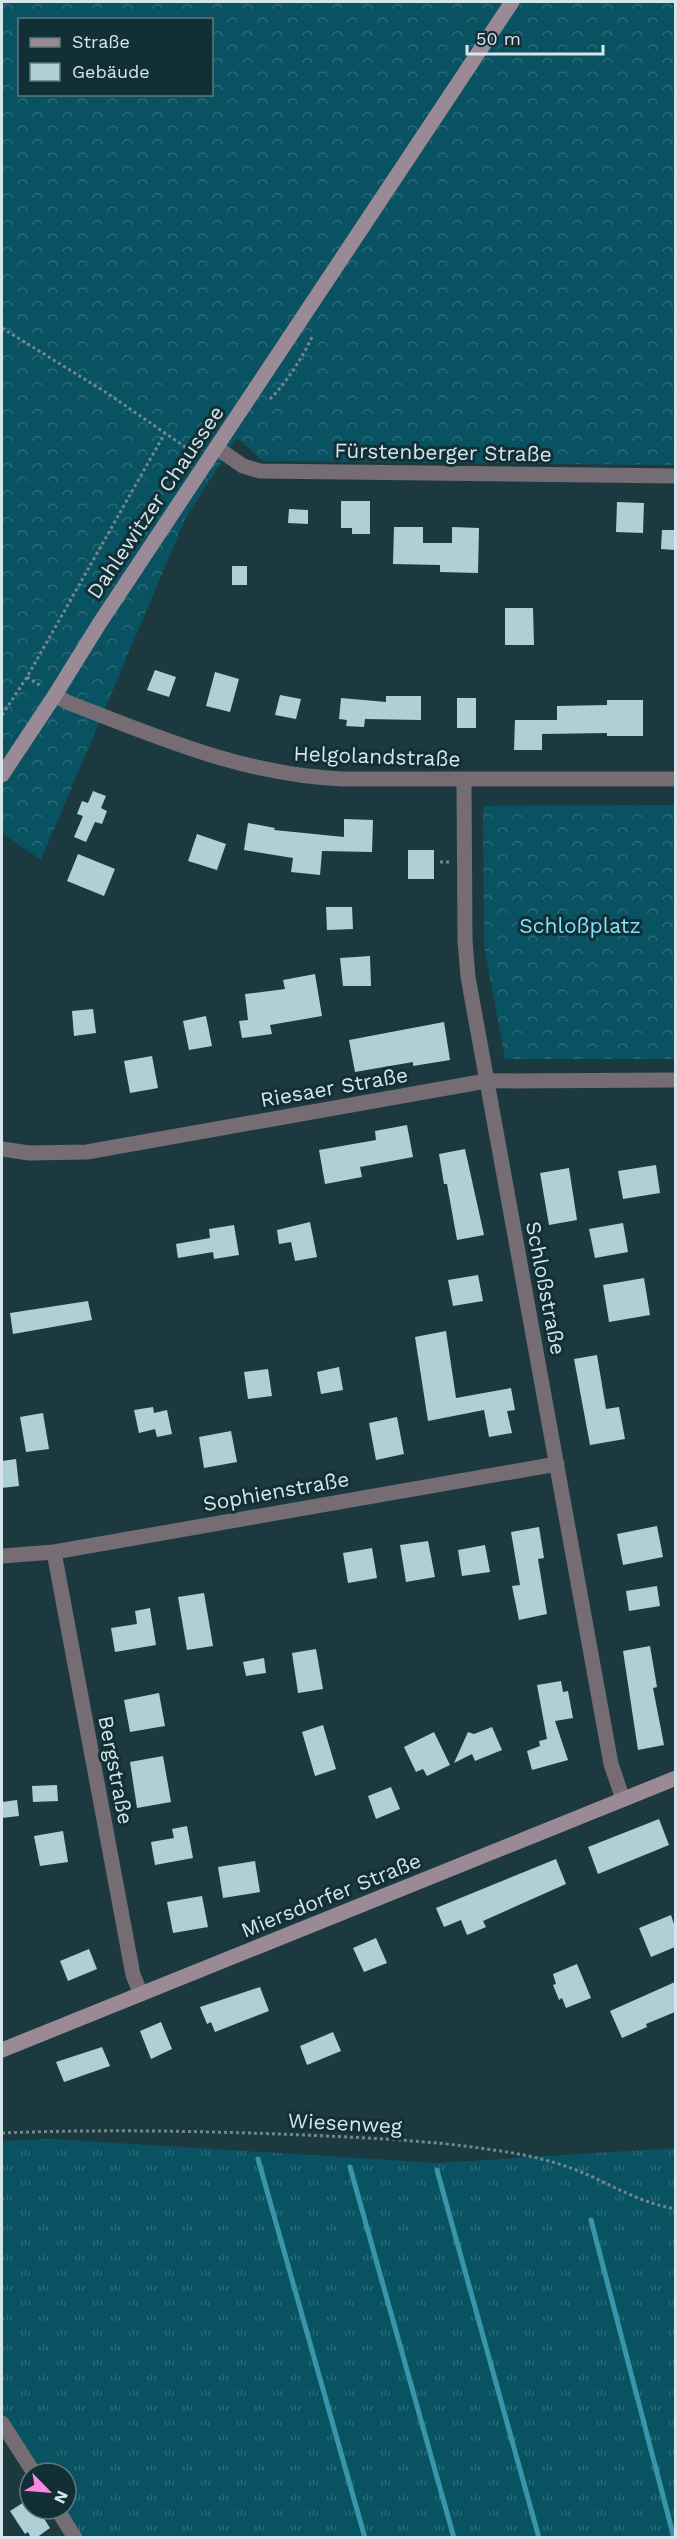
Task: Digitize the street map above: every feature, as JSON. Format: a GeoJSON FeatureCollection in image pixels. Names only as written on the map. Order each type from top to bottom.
{"type":"FeatureCollection","features":[{"type":"Feature","properties":{"kind":"main road","name":"Dahlewitzer Chaussee"},"geometry":{"type":"LineString","coordinates":[[2,776],[56,695],[99,624],[512,2]]}},
{"type":"Feature","properties":{"kind":"main road","name":"Miersdorfer Straße"},"geometry":{"type":"LineString","coordinates":[[2,2050],[675,1778]]}},
{"type":"Feature","properties":{"kind":"street","name":"Fürstenberger Straße"},"geometry":{"type":"LineString","coordinates":[[217,448],[243,466],[260,471],[675,476]]}},
{"type":"Feature","properties":{"kind":"street","name":"Helgolandstraße"},"geometry":{"type":"LineString","coordinates":[[56,695],[67,702],[202,754],[264,771],[321,779],[675,779]]}},
{"type":"Feature","properties":{"kind":"street","name":"Schloßstraße"},"geometry":{"type":"LineString","coordinates":[[464,780],[465,939],[468,977],[611,1764],[623,1799]]}},
{"type":"Feature","properties":{"kind":"street","name":"Riesaer Straße"},"geometry":{"type":"LineString","coordinates":[[2,1149],[29,1153],[87,1152],[486,1081],[675,1080]]}},
{"type":"Feature","properties":{"kind":"street","name":"Sophienstraße"},"geometry":{"type":"LineString","coordinates":[[2,1556],[54,1552],[557,1464]]}},
{"type":"Feature","properties":{"kind":"street","name":"Bergstraße"},"geometry":{"type":"LineString","coordinates":[[54,1552],[133,1975],[141,1994]]}},
{"type":"Feature","properties":{"kind":"street"},"geometry":{"type":"LineString","coordinates":[[2,2423],[26,2461]]}},
{"type":"Feature","properties":{"kind":"street"},"geometry":{"type":"LineString","coordinates":[[64,2521],[75,2538]]}},
{"type":"Feature","properties":{"kind":"path"},"geometry":{"type":"LineString","coordinates":[[2,328],[107,393],[192,452]]}},
{"type":"Feature","properties":{"kind":"path"},"geometry":{"type":"LineString","coordinates":[[2,715],[27,677],[165,433]]}},
{"type":"Feature","properties":{"kind":"path"},"geometry":{"type":"LineString","coordinates":[[27,677],[40,685]]}},
{"type":"Feature","properties":{"kind":"path","name":"Wiesenweg"},"geometry":{"type":"LineString","coordinates":[[2,2133],[96,2129],[231,2132],[382,2139],[487,2149],[562,2165],[615,2189],[659,2206],[675,2209]]}},
{"type":"Feature","properties":{"kind":"green space"},"geometry":{"type":"Polygon","coordinates":[[[2,2],[675,2],[675,465],[263,461],[237,438],[186,517],[41,860],[2,833],[2,2]]]}},
{"type":"Feature","properties":{"kind":"green space","name":"Schloßplatz"},"geometry":{"type":"Polygon","coordinates":[[[675,805],[675,1059],[505,1059],[484,945],[483,806],[675,805]]]}},
{"type":"Feature","properties":{"kind":"green space"},"geometry":{"type":"Polygon","coordinates":[[[53,2139],[438,2163],[675,2148],[675,2537],[82,2537],[71,2521],[78,2521],[78,2461],[32,2461],[2,2416],[2,2141],[53,2139]]]}},
{"type":"Feature","properties":{"kind":"building"},"geometry":{"type":"Polygon","coordinates":[[[341,501],[370,501],[370,534],[352,534],[352,528],[341,528],[341,501]]]}},
{"type":"Feature","properties":{"kind":"building"},"geometry":{"type":"Polygon","coordinates":[[[617,502],[644,503],[643,533],[616,532],[617,502]]]}},
{"type":"Feature","properties":{"kind":"building"},"geometry":{"type":"Polygon","coordinates":[[[289,509],[308,510],[308,524],[288,523],[289,509]]]}},
{"type":"Feature","properties":{"kind":"building"},"geometry":{"type":"Polygon","coordinates":[[[394,527],[423,527],[423,543],[452,543],[452,527],[479,528],[478,573],[440,572],[440,565],[393,564],[394,527]]]}},
{"type":"Feature","properties":{"kind":"building"},"geometry":{"type":"Polygon","coordinates":[[[662,530],[675,530],[675,550],[661,549],[662,530]]]}},
{"type":"Feature","properties":{"kind":"building"},"geometry":{"type":"Polygon","coordinates":[[[232,566],[247,566],[247,585],[232,585],[232,566]]]}},
{"type":"Feature","properties":{"kind":"building"},"geometry":{"type":"Polygon","coordinates":[[[505,608],[533,608],[534,645],[505,645],[505,608]]]}},
{"type":"Feature","properties":{"kind":"building"},"geometry":{"type":"Polygon","coordinates":[[[155,670],[176,677],[169,697],[147,690],[155,670]]]}},
{"type":"Feature","properties":{"kind":"building"},"geometry":{"type":"Polygon","coordinates":[[[215,672],[239,679],[230,712],[206,706],[215,672]]]}},
{"type":"Feature","properties":{"kind":"building"},"geometry":{"type":"Polygon","coordinates":[[[280,695],[301,699],[296,719],[275,715],[280,695]]]}},
{"type":"Feature","properties":{"kind":"building"},"geometry":{"type":"Polygon","coordinates":[[[386,696],[421,696],[421,720],[365,719],[364,727],[346,726],[347,720],[339,719],[341,698],[386,702],[386,696]]]}},
{"type":"Feature","properties":{"kind":"building"},"geometry":{"type":"Polygon","coordinates":[[[457,698],[476,698],[476,728],[457,728],[457,698]]]}},
{"type":"Feature","properties":{"kind":"building"},"geometry":{"type":"Polygon","coordinates":[[[607,700],[643,700],[643,736],[607,736],[607,733],[542,734],[542,750],[514,750],[515,720],[557,720],[557,706],[607,705],[607,700]]]}},
{"type":"Feature","properties":{"kind":"building"},"geometry":{"type":"Polygon","coordinates":[[[93,791],[106,796],[101,808],[107,811],[102,824],[95,822],[86,842],[74,837],[83,816],[77,814],[82,801],[88,803],[93,791]]]}},
{"type":"Feature","properties":{"kind":"building"},"geometry":{"type":"Polygon","coordinates":[[[344,819],[373,820],[372,852],[322,851],[320,875],[291,872],[293,858],[244,850],[248,823],[275,828],[274,830],[344,837],[344,819]]]}},
{"type":"Feature","properties":{"kind":"building"},"geometry":{"type":"Polygon","coordinates":[[[197,834],[226,844],[217,870],[188,861],[197,834]]]}},
{"type":"Feature","properties":{"kind":"building"},"geometry":{"type":"Polygon","coordinates":[[[408,850],[434,850],[434,879],[408,879],[408,850]]]}},
{"type":"Feature","properties":{"kind":"building"},"geometry":{"type":"Polygon","coordinates":[[[78,854],[115,869],[104,896],[67,881],[78,854]]]}},
{"type":"Feature","properties":{"kind":"building"},"geometry":{"type":"Polygon","coordinates":[[[326,907],[352,907],[353,929],[327,930],[326,907]]]}},
{"type":"Feature","properties":{"kind":"building"},"geometry":{"type":"Polygon","coordinates":[[[370,956],[371,986],[343,986],[340,958],[370,956]]]}},
{"type":"Feature","properties":{"kind":"building"},"geometry":{"type":"Polygon","coordinates":[[[315,974],[322,1016],[270,1025],[272,1034],[242,1038],[239,1021],[248,1020],[245,994],[285,989],[283,980],[315,974]]]}},
{"type":"Feature","properties":{"kind":"building"},"geometry":{"type":"Polygon","coordinates":[[[93,1009],[96,1033],[74,1036],[72,1011],[93,1009]]]}},
{"type":"Feature","properties":{"kind":"building"},"geometry":{"type":"Polygon","coordinates":[[[206,1016],[212,1046],[189,1050],[183,1021],[206,1016]]]}},
{"type":"Feature","properties":{"kind":"building"},"geometry":{"type":"Polygon","coordinates":[[[444,1022],[450,1060],[413,1066],[413,1062],[355,1072],[349,1040],[444,1022]]]}},
{"type":"Feature","properties":{"kind":"building"},"geometry":{"type":"Polygon","coordinates":[[[152,1056],[158,1088],[130,1093],[124,1061],[152,1056]]]}},
{"type":"Feature","properties":{"kind":"building"},"geometry":{"type":"Polygon","coordinates":[[[407,1125],[413,1157],[360,1167],[362,1177],[325,1184],[319,1150],[376,1140],[375,1131],[407,1125]]]}},
{"type":"Feature","properties":{"kind":"building"},"geometry":{"type":"Polygon","coordinates":[[[465,1149],[484,1235],[457,1240],[439,1154],[465,1149]]]}},
{"type":"Feature","properties":{"kind":"building"},"geometry":{"type":"Polygon","coordinates":[[[656,1165],[660,1193],[623,1199],[618,1171],[656,1165]]]}},
{"type":"Feature","properties":{"kind":"building"},"geometry":{"type":"Polygon","coordinates":[[[569,1168],[577,1220],[549,1225],[540,1173],[569,1168]]]}},
{"type":"Feature","properties":{"kind":"building"},"geometry":{"type":"Polygon","coordinates":[[[310,1222],[317,1257],[295,1261],[291,1242],[279,1244],[277,1230],[310,1222]]]}},
{"type":"Feature","properties":{"kind":"building"},"geometry":{"type":"Polygon","coordinates":[[[623,1223],[628,1252],[595,1258],[589,1229],[623,1223]]]}},
{"type":"Feature","properties":{"kind":"building"},"geometry":{"type":"Polygon","coordinates":[[[234,1225],[239,1255],[214,1259],[213,1252],[178,1258],[176,1244],[210,1238],[209,1229],[234,1225]]]}},
{"type":"Feature","properties":{"kind":"building"},"geometry":{"type":"Polygon","coordinates":[[[478,1275],[483,1301],[453,1306],[448,1280],[478,1275]]]}},
{"type":"Feature","properties":{"kind":"building"},"geometry":{"type":"Polygon","coordinates":[[[644,1278],[650,1315],[609,1322],[603,1285],[644,1278]]]}},
{"type":"Feature","properties":{"kind":"building"},"geometry":{"type":"Polygon","coordinates":[[[88,1301],[92,1320],[13,1334],[10,1313],[88,1301]]]}},
{"type":"Feature","properties":{"kind":"building"},"geometry":{"type":"Polygon","coordinates":[[[446,1331],[456,1398],[511,1388],[515,1410],[507,1411],[512,1433],[489,1437],[484,1410],[428,1421],[415,1337],[446,1331]]]}},
{"type":"Feature","properties":{"kind":"building"},"geometry":{"type":"Polygon","coordinates":[[[597,1355],[606,1409],[619,1407],[625,1439],[590,1445],[574,1359],[597,1355]]]}},
{"type":"Feature","properties":{"kind":"building"},"geometry":{"type":"Polygon","coordinates":[[[339,1367],[343,1390],[321,1394],[317,1372],[339,1367]]]}},
{"type":"Feature","properties":{"kind":"building"},"geometry":{"type":"Polygon","coordinates":[[[268,1369],[272,1396],[248,1399],[244,1372],[268,1369]]]}},
{"type":"Feature","properties":{"kind":"building"},"geometry":{"type":"Polygon","coordinates":[[[153,1407],[154,1413],[167,1410],[172,1434],[157,1437],[155,1429],[139,1433],[134,1410],[153,1407]]]}},
{"type":"Feature","properties":{"kind":"building"},"geometry":{"type":"Polygon","coordinates":[[[43,1413],[49,1449],[26,1452],[20,1417],[43,1413]]]}},
{"type":"Feature","properties":{"kind":"building"},"geometry":{"type":"Polygon","coordinates":[[[397,1417],[404,1454],[376,1460],[369,1423],[397,1417]]]}},
{"type":"Feature","properties":{"kind":"building"},"geometry":{"type":"Polygon","coordinates":[[[231,1431],[237,1462],[204,1468],[199,1437],[231,1431]]]}},
{"type":"Feature","properties":{"kind":"building"},"geometry":{"type":"Polygon","coordinates":[[[16,1459],[19,1486],[2,1488],[2,1461],[16,1459]]]}},
{"type":"Feature","properties":{"kind":"building"},"geometry":{"type":"Polygon","coordinates":[[[657,1526],[663,1557],[623,1565],[617,1534],[657,1526]]]}},
{"type":"Feature","properties":{"kind":"building"},"geometry":{"type":"Polygon","coordinates":[[[539,1527],[544,1558],[538,1559],[547,1614],[519,1620],[512,1586],[520,1585],[511,1532],[539,1527]]]}},
{"type":"Feature","properties":{"kind":"building"},"geometry":{"type":"Polygon","coordinates":[[[428,1541],[435,1577],[406,1582],[400,1545],[428,1541]]]}},
{"type":"Feature","properties":{"kind":"building"},"geometry":{"type":"Polygon","coordinates":[[[485,1545],[490,1572],[462,1576],[458,1550],[485,1545]]]}},
{"type":"Feature","properties":{"kind":"building"},"geometry":{"type":"Polygon","coordinates":[[[372,1548],[377,1578],[348,1583],[343,1553],[372,1548]]]}},
{"type":"Feature","properties":{"kind":"building"},"geometry":{"type":"Polygon","coordinates":[[[657,1586],[660,1606],[629,1611],[626,1591],[657,1586]]]}},
{"type":"Feature","properties":{"kind":"building"},"geometry":{"type":"Polygon","coordinates":[[[204,1593],[213,1646],[187,1650],[178,1597],[204,1593]]]}},
{"type":"Feature","properties":{"kind":"building"},"geometry":{"type":"Polygon","coordinates":[[[150,1608],[156,1645],[115,1652],[111,1628],[137,1624],[135,1611],[150,1608]]]}},
{"type":"Feature","properties":{"kind":"building"},"geometry":{"type":"Polygon","coordinates":[[[650,1646],[657,1687],[653,1688],[664,1745],[638,1750],[623,1651],[650,1646]]]}},
{"type":"Feature","properties":{"kind":"building"},"geometry":{"type":"Polygon","coordinates":[[[316,1649],[323,1689],[298,1693],[292,1653],[316,1649]]]}},
{"type":"Feature","properties":{"kind":"building"},"geometry":{"type":"Polygon","coordinates":[[[264,1658],[266,1673],[246,1676],[243,1662],[264,1658]]]}},
{"type":"Feature","properties":{"kind":"building"},"geometry":{"type":"Polygon","coordinates":[[[561,1681],[563,1692],[568,1691],[573,1718],[555,1721],[568,1760],[532,1770],[527,1751],[540,1746],[539,1741],[547,1739],[537,1685],[561,1681]]]}},
{"type":"Feature","properties":{"kind":"building"},"geometry":{"type":"Polygon","coordinates":[[[159,1693],[165,1726],[130,1732],[124,1700],[159,1693]]]}},
{"type":"Feature","properties":{"kind":"building"},"geometry":{"type":"Polygon","coordinates":[[[323,1725],[336,1769],[315,1776],[302,1732],[323,1725]]]}},
{"type":"Feature","properties":{"kind":"building"},"geometry":{"type":"Polygon","coordinates":[[[492,1727],[502,1750],[475,1761],[472,1754],[454,1763],[468,1732],[474,1734],[492,1727]]]}},
{"type":"Feature","properties":{"kind":"building"},"geometry":{"type":"Polygon","coordinates":[[[434,1732],[450,1765],[427,1776],[423,1769],[416,1772],[404,1747],[434,1732]]]}},
{"type":"Feature","properties":{"kind":"building"},"geometry":{"type":"Polygon","coordinates":[[[163,1756],[171,1802],[137,1808],[130,1762],[163,1756]]]}},
{"type":"Feature","properties":{"kind":"building"},"geometry":{"type":"Polygon","coordinates":[[[57,1785],[58,1801],[33,1802],[32,1786],[57,1785]]]}},
{"type":"Feature","properties":{"kind":"building"},"geometry":{"type":"Polygon","coordinates":[[[391,1787],[400,1809],[376,1819],[368,1796],[391,1787]]]}},
{"type":"Feature","properties":{"kind":"building"},"geometry":{"type":"Polygon","coordinates":[[[17,1800],[19,1816],[2,1818],[2,1802],[17,1800]]]}},
{"type":"Feature","properties":{"kind":"building"},"geometry":{"type":"Polygon","coordinates":[[[659,1819],[669,1845],[598,1874],[588,1847],[659,1819]]]}},
{"type":"Feature","properties":{"kind":"building"},"geometry":{"type":"Polygon","coordinates":[[[187,1826],[193,1858],[155,1865],[151,1842],[174,1838],[172,1829],[187,1826]]]}},
{"type":"Feature","properties":{"kind":"building"},"geometry":{"type":"Polygon","coordinates":[[[63,1831],[68,1862],[40,1866],[34,1836],[63,1831]]]}},
{"type":"Feature","properties":{"kind":"building"},"geometry":{"type":"Polygon","coordinates":[[[556,1859],[566,1884],[483,1921],[486,1927],[467,1935],[461,1920],[444,1927],[436,1908],[556,1859]]]}},
{"type":"Feature","properties":{"kind":"building"},"geometry":{"type":"Polygon","coordinates":[[[255,1861],[260,1892],[223,1898],[218,1867],[255,1861]]]}},
{"type":"Feature","properties":{"kind":"building"},"geometry":{"type":"Polygon","coordinates":[[[202,1896],[208,1927],[173,1933],[167,1902],[202,1896]]]}},
{"type":"Feature","properties":{"kind":"building"},"geometry":{"type":"Polygon","coordinates":[[[671,1915],[675,1927],[675,1947],[651,1957],[639,1928],[671,1915]]]}},
{"type":"Feature","properties":{"kind":"building"},"geometry":{"type":"Polygon","coordinates":[[[376,1938],[387,1963],[364,1972],[353,1948],[376,1938]]]}},
{"type":"Feature","properties":{"kind":"building"},"geometry":{"type":"Polygon","coordinates":[[[89,1949],[97,1969],[68,1981],[60,1961],[89,1949]]]}},
{"type":"Feature","properties":{"kind":"building"},"geometry":{"type":"Polygon","coordinates":[[[577,1964],[591,1998],[566,2008],[562,1998],[559,2000],[553,1985],[556,1984],[553,1974],[577,1964]]]}},
{"type":"Feature","properties":{"kind":"building"},"geometry":{"type":"Polygon","coordinates":[[[675,1982],[675,2012],[646,2024],[647,2027],[622,2038],[610,2011],[675,1982]]]}},
{"type":"Feature","properties":{"kind":"building"},"geometry":{"type":"Polygon","coordinates":[[[260,1987],[269,2011],[215,2032],[211,2022],[207,2024],[200,2007],[260,1987]]]}},
{"type":"Feature","properties":{"kind":"building"},"geometry":{"type":"Polygon","coordinates":[[[161,2022],[172,2049],[151,2059],[140,2031],[161,2022]]]}},
{"type":"Feature","properties":{"kind":"building"},"geometry":{"type":"Polygon","coordinates":[[[333,2032],[341,2051],[307,2065],[300,2046],[333,2032]]]}},
{"type":"Feature","properties":{"kind":"building"},"geometry":{"type":"Polygon","coordinates":[[[102,2047],[110,2066],[64,2082],[56,2062],[102,2047]]]}},
{"type":"Feature","properties":{"kind":"building"},"geometry":{"type":"Polygon","coordinates":[[[18,2506],[18,2521],[46,2521],[50,2528],[36,2538],[31,2538],[28,2532],[25,2534],[10,2511],[18,2506]]]}},
{"type":"Feature","properties":{"kind":"waterway"},"geometry":{"type":"LineString","coordinates":[[258,2159],[365,2538]]}},
{"type":"Feature","properties":{"kind":"waterway"},"geometry":{"type":"LineString","coordinates":[[350,2167],[454,2538]]}},
{"type":"Feature","properties":{"kind":"waterway"},"geometry":{"type":"LineString","coordinates":[[437,2170],[539,2538]]}},
{"type":"Feature","properties":{"kind":"waterway"},"geometry":{"type":"LineString","coordinates":[[591,2220],[674,2538]]}}]}
